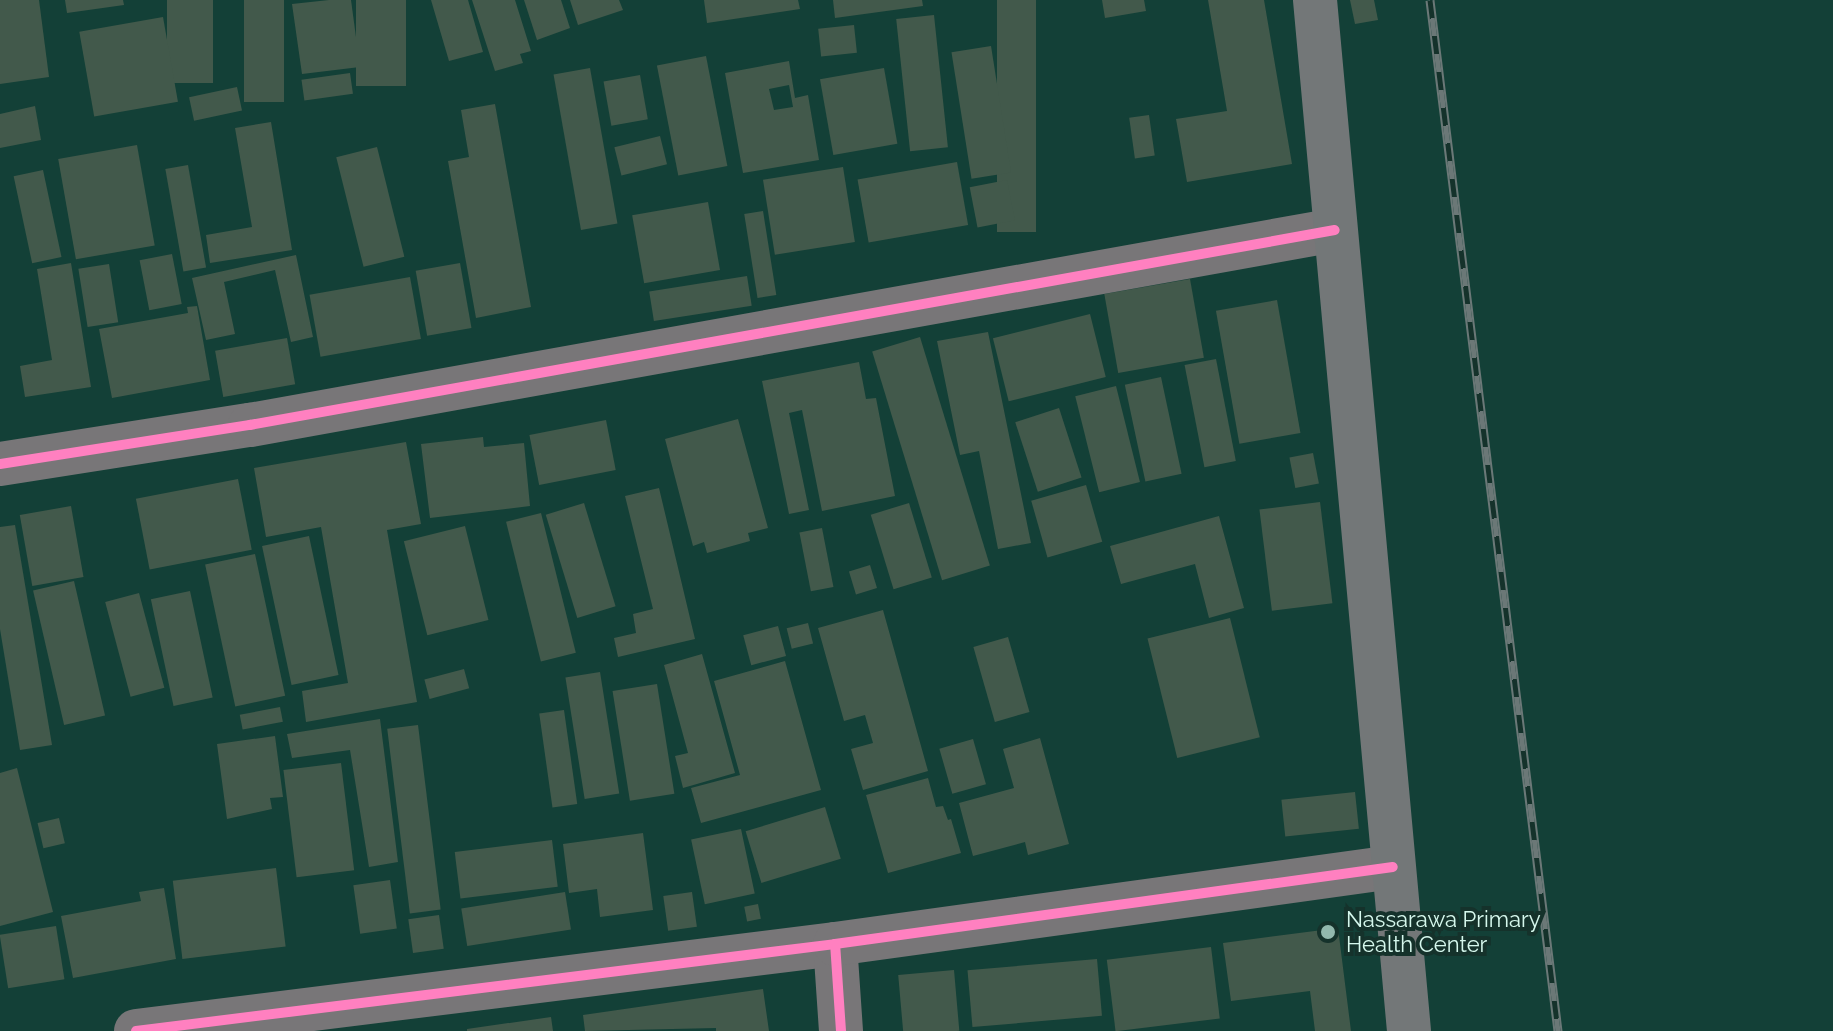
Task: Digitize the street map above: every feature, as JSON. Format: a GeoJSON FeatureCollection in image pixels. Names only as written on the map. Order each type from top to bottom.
{"type":"FeatureCollection","features":[{"type":"Feature","properties":{"kind":"main road"},"geometry":{"type":"LineString","coordinates":[[1315,0],[1409,1031]]}},
{"type":"Feature","properties":{"kind":"street"},"geometry":{"type":"LineString","coordinates":[[0,464],[250,425],[1335,230]]}},
{"type":"Feature","properties":{"kind":"street"},"geometry":{"type":"LineString","coordinates":[[136,1031],[835,944],[1393,867]]}},
{"type":"Feature","properties":{"kind":"street"},"geometry":{"type":"LineString","coordinates":[[835,944],[841,1031]]}},
{"type":"Feature","properties":{"kind":"building"},"geometry":{"type":"Polygon","coordinates":[[[0,0],[39,0],[49,77],[0,84],[0,0]]]}},
{"type":"Feature","properties":{"kind":"building"},"geometry":{"type":"Polygon","coordinates":[[[65,0],[123,0],[124,5],[67,13],[65,0]]]}},
{"type":"Feature","properties":{"kind":"building"},"geometry":{"type":"Polygon","coordinates":[[[167,0],[213,0],[213,83],[167,83],[167,0]]]}},
{"type":"Feature","properties":{"kind":"building"},"geometry":{"type":"Polygon","coordinates":[[[244,0],[284,0],[284,102],[244,102],[244,0]]]}},
{"type":"Feature","properties":{"kind":"building"},"geometry":{"type":"Polygon","coordinates":[[[351,0],[360,67],[302,74],[292,4],[351,0]]]}},
{"type":"Feature","properties":{"kind":"building"},"geometry":{"type":"Polygon","coordinates":[[[356,0],[406,0],[406,86],[356,86],[356,0]]]}},
{"type":"Feature","properties":{"kind":"building"},"geometry":{"type":"Polygon","coordinates":[[[431,0],[468,0],[483,52],[449,61],[431,0]]]}},
{"type":"Feature","properties":{"kind":"building"},"geometry":{"type":"Polygon","coordinates":[[[472,0],[515,0],[531,51],[520,54],[523,63],[495,71],[472,0]]]}},
{"type":"Feature","properties":{"kind":"building"},"geometry":{"type":"Polygon","coordinates":[[[524,0],[561,0],[570,28],[537,40],[524,0]]]}},
{"type":"Feature","properties":{"kind":"building"},"geometry":{"type":"Polygon","coordinates":[[[570,0],[619,0],[623,10],[578,25],[570,0]]]}},
{"type":"Feature","properties":{"kind":"building"},"geometry":{"type":"Polygon","coordinates":[[[704,0],[798,0],[800,9],[707,23],[704,0]]]}},
{"type":"Feature","properties":{"kind":"building"},"geometry":{"type":"Polygon","coordinates":[[[833,0],[922,0],[923,6],[835,18],[833,0]]]}},
{"type":"Feature","properties":{"kind":"building"},"geometry":{"type":"Polygon","coordinates":[[[997,0],[1036,0],[1036,232],[997,232],[997,0]]]}},
{"type":"Feature","properties":{"kind":"building"},"geometry":{"type":"Polygon","coordinates":[[[1102,0],[1144,0],[1146,11],[1105,18],[1102,0]]]}},
{"type":"Feature","properties":{"kind":"building"},"geometry":{"type":"Polygon","coordinates":[[[1208,0],[1264,0],[1292,164],[1187,182],[1176,119],[1227,111],[1208,0]]]}},
{"type":"Feature","properties":{"kind":"building"},"geometry":{"type":"Polygon","coordinates":[[[1350,0],[1374,0],[1378,20],[1355,24],[1350,0]]]}},
{"type":"Feature","properties":{"kind":"building"},"geometry":{"type":"Polygon","coordinates":[[[934,15],[948,147],[910,151],[896,19],[934,15]]]}},
{"type":"Feature","properties":{"kind":"building"},"geometry":{"type":"Polygon","coordinates":[[[163,17],[178,102],[94,116],[79,32],[163,17]]]}},
{"type":"Feature","properties":{"kind":"building"},"geometry":{"type":"Polygon","coordinates":[[[854,25],[857,53],[821,57],[818,29],[854,25]]]}},
{"type":"Feature","properties":{"kind":"building"},"geometry":{"type":"Polygon","coordinates":[[[991,46],[1011,172],[972,179],[951,52],[991,46]]]}},
{"type":"Feature","properties":{"kind":"building"},"geometry":{"type":"Polygon","coordinates":[[[706,56],[727,166],[678,175],[657,66],[706,56]]]}},
{"type":"Feature","properties":{"kind":"building"},"geometry":{"type":"Polygon","coordinates":[[[789,61],[795,98],[808,95],[819,160],[743,173],[725,73],[789,61]],[[789,85],[769,89],[774,110],[793,107],[789,85]]]}},
{"type":"Feature","properties":{"kind":"building"},"geometry":{"type":"Polygon","coordinates":[[[590,68],[617,224],[581,230],[554,74],[590,68]]]}},
{"type":"Feature","properties":{"kind":"building"},"geometry":{"type":"Polygon","coordinates":[[[884,68],[897,144],[833,155],[820,79],[884,68]]]}},
{"type":"Feature","properties":{"kind":"building"},"geometry":{"type":"Polygon","coordinates":[[[350,73],[353,94],[304,101],[301,80],[350,73]]]}},
{"type":"Feature","properties":{"kind":"building"},"geometry":{"type":"Polygon","coordinates":[[[640,75],[648,119],[611,126],[604,81],[640,75]]]}},
{"type":"Feature","properties":{"kind":"building"},"geometry":{"type":"Polygon","coordinates":[[[237,87],[242,110],[194,121],[189,97],[237,87]]]}},
{"type":"Feature","properties":{"kind":"building"},"geometry":{"type":"Polygon","coordinates":[[[495,104],[531,307],[476,318],[448,161],[469,157],[461,110],[495,104]]]}},
{"type":"Feature","properties":{"kind":"building"},"geometry":{"type":"Polygon","coordinates":[[[35,106],[41,140],[0,148],[0,114],[35,106]]]}},
{"type":"Feature","properties":{"kind":"building"},"geometry":{"type":"Polygon","coordinates":[[[1149,115],[1155,156],[1135,158],[1129,118],[1149,115]]]}},
{"type":"Feature","properties":{"kind":"building"},"geometry":{"type":"Polygon","coordinates":[[[271,122],[292,250],[210,263],[206,235],[252,227],[235,128],[271,122]]]}},
{"type":"Feature","properties":{"kind":"building"},"geometry":{"type":"Polygon","coordinates":[[[660,136],[667,164],[621,176],[614,147],[660,136]]]}},
{"type":"Feature","properties":{"kind":"building"},"geometry":{"type":"Polygon","coordinates":[[[137,145],[155,245],[76,259],[58,159],[137,145]]]}},
{"type":"Feature","properties":{"kind":"building"},"geometry":{"type":"Polygon","coordinates":[[[377,147],[404,257],[364,267],[336,157],[377,147]]]}},
{"type":"Feature","properties":{"kind":"building"},"geometry":{"type":"Polygon","coordinates":[[[957,162],[968,225],[869,243],[858,180],[957,162]]]}},
{"type":"Feature","properties":{"kind":"building"},"geometry":{"type":"Polygon","coordinates":[[[188,165],[206,267],[183,271],[165,169],[188,165]]]}},
{"type":"Feature","properties":{"kind":"building"},"geometry":{"type":"Polygon","coordinates":[[[843,167],[855,242],[775,255],[763,180],[843,167]]]}},
{"type":"Feature","properties":{"kind":"building"},"geometry":{"type":"Polygon","coordinates":[[[43,170],[62,257],[32,263],[14,176],[43,170]]]}},
{"type":"Feature","properties":{"kind":"building"},"geometry":{"type":"Polygon","coordinates":[[[1007,180],[1015,220],[978,227],[970,187],[1007,180]]]}},
{"type":"Feature","properties":{"kind":"building"},"geometry":{"type":"Polygon","coordinates":[[[708,202],[720,270],[644,283],[632,215],[708,202]]]}},
{"type":"Feature","properties":{"kind":"building"},"geometry":{"type":"Polygon","coordinates":[[[763,211],[776,295],[758,298],[744,214],[763,211]]]}},
{"type":"Feature","properties":{"kind":"building"},"geometry":{"type":"Polygon","coordinates":[[[172,254],[182,304],[149,310],[140,260],[172,254]]]}},
{"type":"Feature","properties":{"kind":"building"},"geometry":{"type":"Polygon","coordinates":[[[296,255],[313,337],[291,342],[275,270],[224,282],[235,334],[206,340],[192,278],[296,255]]]}},
{"type":"Feature","properties":{"kind":"building"},"geometry":{"type":"Polygon","coordinates":[[[71,263],[91,387],[25,397],[20,366],[52,360],[37,269],[71,263]]]}},
{"type":"Feature","properties":{"kind":"building"},"geometry":{"type":"Polygon","coordinates":[[[460,263],[471,328],[427,336],[416,271],[460,263]]]}},
{"type":"Feature","properties":{"kind":"building"},"geometry":{"type":"Polygon","coordinates":[[[109,264],[118,322],[88,327],[78,269],[109,264]]]}},
{"type":"Feature","properties":{"kind":"building"},"geometry":{"type":"Polygon","coordinates":[[[747,276],[752,306],[654,321],[649,291],[747,276]]]}},
{"type":"Feature","properties":{"kind":"building"},"geometry":{"type":"Polygon","coordinates":[[[410,277],[421,339],[320,357],[310,295],[410,277]]]}},
{"type":"Feature","properties":{"kind":"building"},"geometry":{"type":"Polygon","coordinates":[[[1190,279],[1204,358],[1118,373],[1104,294],[1190,279]]]}},
{"type":"Feature","properties":{"kind":"building"},"geometry":{"type":"Polygon","coordinates":[[[1277,300],[1300,433],[1239,444],[1216,311],[1277,300]]]}},
{"type":"Feature","properties":{"kind":"building"},"geometry":{"type":"Polygon","coordinates":[[[197,306],[210,380],[112,398],[99,329],[188,313],[187,307],[197,306]]]}},
{"type":"Feature","properties":{"kind":"building"},"geometry":{"type":"Polygon","coordinates":[[[1090,314],[1106,377],[1009,401],[993,338],[1090,314]]]}},
{"type":"Feature","properties":{"kind":"building"},"geometry":{"type":"Polygon","coordinates":[[[988,332],[1031,543],[998,549],[979,451],[960,455],[937,341],[988,332]]]}},
{"type":"Feature","properties":{"kind":"building"},"geometry":{"type":"Polygon","coordinates":[[[920,337],[990,566],[942,580],[872,352],[920,337]]]}},
{"type":"Feature","properties":{"kind":"building"},"geometry":{"type":"Polygon","coordinates":[[[287,338],[295,384],[223,397],[215,351],[287,338]]]}},
{"type":"Feature","properties":{"kind":"building"},"geometry":{"type":"Polygon","coordinates":[[[1216,359],[1236,461],[1204,467],[1185,365],[1216,359]]]}},
{"type":"Feature","properties":{"kind":"building"},"geometry":{"type":"Polygon","coordinates":[[[859,362],[866,399],[876,398],[895,496],[822,511],[802,410],[789,413],[809,510],[789,514],[762,381],[859,362]]]}},
{"type":"Feature","properties":{"kind":"building"},"geometry":{"type":"Polygon","coordinates":[[[1161,377],[1182,474],[1145,482],[1125,385],[1161,377]]]}},
{"type":"Feature","properties":{"kind":"building"},"geometry":{"type":"Polygon","coordinates":[[[1116,386],[1140,482],[1099,492],[1075,396],[1116,386]]]}},
{"type":"Feature","properties":{"kind":"building"},"geometry":{"type":"Polygon","coordinates":[[[1059,408],[1082,477],[1038,492],[1015,422],[1059,408]]]}},
{"type":"Feature","properties":{"kind":"building"},"geometry":{"type":"Polygon","coordinates":[[[738,419],[768,528],[748,533],[750,541],[707,553],[704,542],[693,546],[665,439],[738,419]]]}},
{"type":"Feature","properties":{"kind":"building"},"geometry":{"type":"Polygon","coordinates":[[[606,420],[616,470],[539,485],[529,435],[606,420]]]}},
{"type":"Feature","properties":{"kind":"building"},"geometry":{"type":"Polygon","coordinates":[[[483,437],[484,447],[524,443],[530,506],[430,518],[421,444],[483,437]]]}},
{"type":"Feature","properties":{"kind":"building"},"geometry":{"type":"Polygon","coordinates":[[[406,442],[421,524],[387,530],[417,702],[306,722],[302,691],[348,683],[321,527],[266,537],[254,468],[406,442]]]}},
{"type":"Feature","properties":{"kind":"building"},"geometry":{"type":"Polygon","coordinates":[[[1313,453],[1319,483],[1295,488],[1289,458],[1313,453]]]}},
{"type":"Feature","properties":{"kind":"building"},"geometry":{"type":"Polygon","coordinates":[[[238,479],[252,550],[150,570],[136,499],[238,479]]]}},
{"type":"Feature","properties":{"kind":"building"},"geometry":{"type":"Polygon","coordinates":[[[1086,485],[1102,542],[1047,557],[1031,501],[1086,485]]]}},
{"type":"Feature","properties":{"kind":"building"},"geometry":{"type":"Polygon","coordinates":[[[659,488],[695,639],[618,657],[614,638],[636,633],[633,614],[653,609],[625,496],[659,488]]]}},
{"type":"Feature","properties":{"kind":"building"},"geometry":{"type":"Polygon","coordinates":[[[1320,502],[1332,603],[1272,611],[1259,509],[1320,502]]]}},
{"type":"Feature","properties":{"kind":"building"},"geometry":{"type":"Polygon","coordinates":[[[584,503],[616,606],[577,618],[546,515],[584,503]]]}},
{"type":"Feature","properties":{"kind":"building"},"geometry":{"type":"Polygon","coordinates":[[[909,503],[932,578],[894,589],[871,515],[909,503]]]}},
{"type":"Feature","properties":{"kind":"building"},"geometry":{"type":"Polygon","coordinates":[[[71,506],[84,577],[32,586],[20,515],[71,506]]]}},
{"type":"Feature","properties":{"kind":"building"},"geometry":{"type":"Polygon","coordinates":[[[541,513],[576,653],[541,661],[506,522],[541,513]]]}},
{"type":"Feature","properties":{"kind":"building"},"geometry":{"type":"Polygon","coordinates":[[[1219,516],[1244,608],[1209,618],[1195,564],[1121,584],[1110,546],[1219,516]]]}},
{"type":"Feature","properties":{"kind":"building"},"geometry":{"type":"Polygon","coordinates":[[[15,525],[52,745],[20,750],[0,629],[0,527],[15,525]]]}},
{"type":"Feature","properties":{"kind":"building"},"geometry":{"type":"Polygon","coordinates":[[[465,526],[488,620],[427,635],[404,541],[465,526]]]}},
{"type":"Feature","properties":{"kind":"building"},"geometry":{"type":"Polygon","coordinates":[[[822,528],[833,587],[811,591],[799,532],[822,528]]]}},
{"type":"Feature","properties":{"kind":"building"},"geometry":{"type":"Polygon","coordinates":[[[309,536],[339,675],[292,685],[262,546],[309,536]]]}},
{"type":"Feature","properties":{"kind":"building"},"geometry":{"type":"Polygon","coordinates":[[[255,554],[285,696],[235,706],[205,565],[255,554]]]}},
{"type":"Feature","properties":{"kind":"building"},"geometry":{"type":"Polygon","coordinates":[[[870,565],[877,588],[856,594],[849,571],[870,565]]]}},
{"type":"Feature","properties":{"kind":"building"},"geometry":{"type":"Polygon","coordinates":[[[74,581],[105,715],[64,725],[33,590],[74,581]]]}},
{"type":"Feature","properties":{"kind":"building"},"geometry":{"type":"Polygon","coordinates":[[[190,591],[213,698],[174,706],[151,599],[190,591]]]}},
{"type":"Feature","properties":{"kind":"building"},"geometry":{"type":"Polygon","coordinates":[[[139,593],[164,688],[131,697],[105,602],[139,593]]]}},
{"type":"Feature","properties":{"kind":"building"},"geometry":{"type":"Polygon","coordinates":[[[883,610],[928,771],[863,790],[851,749],[873,743],[865,715],[844,721],[818,628],[883,610]]]}},
{"type":"Feature","properties":{"kind":"building"},"geometry":{"type":"Polygon","coordinates":[[[1230,618],[1260,737],[1177,758],[1148,639],[1230,618]]]}},
{"type":"Feature","properties":{"kind":"building"},"geometry":{"type":"Polygon","coordinates":[[[808,623],[813,643],[792,649],[787,628],[808,623]]]}},
{"type":"Feature","properties":{"kind":"building"},"geometry":{"type":"Polygon","coordinates":[[[778,626],[786,656],[751,665],[743,635],[778,626]]]}},
{"type":"Feature","properties":{"kind":"building"},"geometry":{"type":"Polygon","coordinates":[[[1008,637],[1029,712],[995,722],[973,647],[1008,637]]]}},
{"type":"Feature","properties":{"kind":"building"},"geometry":{"type":"Polygon","coordinates":[[[702,654],[735,773],[683,788],[675,756],[688,753],[664,665],[702,654]]]}},
{"type":"Feature","properties":{"kind":"building"},"geometry":{"type":"Polygon","coordinates":[[[785,661],[821,790],[701,823],[691,788],[740,775],[714,681],[785,661]]]}},
{"type":"Feature","properties":{"kind":"building"},"geometry":{"type":"Polygon","coordinates":[[[464,669],[469,688],[430,699],[424,680],[464,669]]]}},
{"type":"Feature","properties":{"kind":"building"},"geometry":{"type":"Polygon","coordinates":[[[600,672],[619,793],[585,799],[565,677],[600,672]]]}},
{"type":"Feature","properties":{"kind":"building"},"geometry":{"type":"Polygon","coordinates":[[[657,684],[674,794],[630,801],[613,691],[657,684]]]}},
{"type":"Feature","properties":{"kind":"building"},"geometry":{"type":"Polygon","coordinates":[[[280,707],[283,722],[243,730],[240,715],[280,707]]]}},
{"type":"Feature","properties":{"kind":"building"},"geometry":{"type":"Polygon","coordinates":[[[564,710],[577,804],[552,808],[539,713],[564,710]]]}},
{"type":"Feature","properties":{"kind":"building"},"geometry":{"type":"Polygon","coordinates":[[[380,719],[398,862],[369,867],[350,750],[292,758],[287,734],[380,719]]]}},
{"type":"Feature","properties":{"kind":"building"},"geometry":{"type":"Polygon","coordinates":[[[418,725],[441,910],[410,913],[387,729],[418,725]]]}},
{"type":"Feature","properties":{"kind":"building"},"geometry":{"type":"Polygon","coordinates":[[[275,736],[283,797],[270,798],[272,809],[227,819],[217,744],[275,736]]]}},
{"type":"Feature","properties":{"kind":"building"},"geometry":{"type":"Polygon","coordinates":[[[1040,738],[1069,844],[1028,855],[1025,842],[973,856],[959,803],[1014,788],[1003,749],[1040,738]]]}},
{"type":"Feature","properties":{"kind":"building"},"geometry":{"type":"Polygon","coordinates":[[[973,739],[986,784],[952,794],[939,749],[973,739]]]}},
{"type":"Feature","properties":{"kind":"building"},"geometry":{"type":"Polygon","coordinates":[[[341,763],[354,870],[297,877],[283,770],[341,763]]]}},
{"type":"Feature","properties":{"kind":"building"},"geometry":{"type":"Polygon","coordinates":[[[17,768],[53,912],[0,926],[0,773],[17,768]]]}},
{"type":"Feature","properties":{"kind":"building"},"geometry":{"type":"Polygon","coordinates":[[[928,778],[936,807],[943,806],[948,820],[951,819],[961,853],[888,873],[866,795],[928,778]]]}},
{"type":"Feature","properties":{"kind":"building"},"geometry":{"type":"Polygon","coordinates":[[[1355,792],[1359,829],[1285,837],[1281,800],[1355,792]]]}},
{"type":"Feature","properties":{"kind":"building"},"geometry":{"type":"Polygon","coordinates":[[[825,807],[841,859],[761,883],[746,831],[825,807]]]}},
{"type":"Feature","properties":{"kind":"building"},"geometry":{"type":"Polygon","coordinates":[[[59,818],[65,843],[43,848],[38,823],[59,818]]]}},
{"type":"Feature","properties":{"kind":"building"},"geometry":{"type":"Polygon","coordinates":[[[741,829],[755,894],[705,904],[691,840],[741,829]]]}},
{"type":"Feature","properties":{"kind":"building"},"geometry":{"type":"Polygon","coordinates":[[[643,833],[653,910],[600,917],[597,889],[569,893],[563,844],[643,833]]]}},
{"type":"Feature","properties":{"kind":"building"},"geometry":{"type":"Polygon","coordinates":[[[552,840],[558,887],[460,899],[455,852],[552,840]]]}},
{"type":"Feature","properties":{"kind":"building"},"geometry":{"type":"Polygon","coordinates":[[[276,868],[286,946],[182,959],[173,881],[276,868]]]}},
{"type":"Feature","properties":{"kind":"building"},"geometry":{"type":"Polygon","coordinates":[[[390,880],[397,929],[360,934],[353,885],[390,880]]]}},
{"type":"Feature","properties":{"kind":"building"},"geometry":{"type":"Polygon","coordinates":[[[164,888],[176,959],[73,978],[61,916],[141,901],[139,892],[164,888]]]}},
{"type":"Feature","properties":{"kind":"building"},"geometry":{"type":"Polygon","coordinates":[[[565,892],[571,930],[467,946],[461,908],[565,892]]]}},
{"type":"Feature","properties":{"kind":"building"},"geometry":{"type":"Polygon","coordinates":[[[692,892],[697,927],[668,931],[663,896],[692,892]]]}},
{"type":"Feature","properties":{"kind":"building"},"geometry":{"type":"Polygon","coordinates":[[[758,904],[761,919],[747,921],[744,907],[758,904]]]}},
{"type":"Feature","properties":{"kind":"building"},"geometry":{"type":"Polygon","coordinates":[[[439,915],[444,949],[413,953],[408,919],[439,915]]]}},
{"type":"Feature","properties":{"kind":"building"},"geometry":{"type":"Polygon","coordinates":[[[56,926],[64,979],[8,988],[0,935],[56,926]]]}},
{"type":"Feature","properties":{"kind":"building"},"geometry":{"type":"Polygon","coordinates":[[[1338,928],[1351,1031],[1315,1031],[1310,991],[1231,1001],[1223,943],[1338,928]]]}},
{"type":"Feature","properties":{"kind":"building"},"geometry":{"type":"Polygon","coordinates":[[[1211,947],[1220,1018],[1116,1031],[1107,960],[1211,947]]]}},
{"type":"Feature","properties":{"kind":"building"},"geometry":{"type":"Polygon","coordinates":[[[1097,959],[1102,1016],[972,1027],[967,970],[1097,959]]]}},
{"type":"Feature","properties":{"kind":"building"},"geometry":{"type":"Polygon","coordinates":[[[954,970],[959,1031],[903,1031],[898,975],[954,970]]]}},
{"type":"Feature","properties":{"kind":"building"},"geometry":{"type":"Polygon","coordinates":[[[763,989],[769,1031],[716,1031],[716,1028],[585,1031],[583,1015],[763,989]]]}},
{"type":"Feature","properties":{"kind":"building"},"geometry":{"type":"Polygon","coordinates":[[[551,1017],[553,1031],[467,1031],[467,1029],[551,1017]]]}},
{"type":"Feature","properties":{"kind":"railway"},"geometry":{"type":"LineString","coordinates":[[1430,0],[1558,1031]]}},
{"type":"Feature","properties":{"kind":"cycle path"},"geometry":{"type":"LineString","coordinates":[[0,464],[250,425],[1335,230]]}},
{"type":"Feature","properties":{"kind":"cycle path"},"geometry":{"type":"LineString","coordinates":[[841,1031],[835,944],[1393,867]]}},
{"type":"Feature","properties":{"kind":"cycle path"},"geometry":{"type":"LineString","coordinates":[[136,1031],[835,944]]}},
{"type":"Feature","properties":{"kind":"place","name":"Nassarawa Primary Health Center"},"geometry":{"type":"Point","coordinates":[1328,932]}}]}
